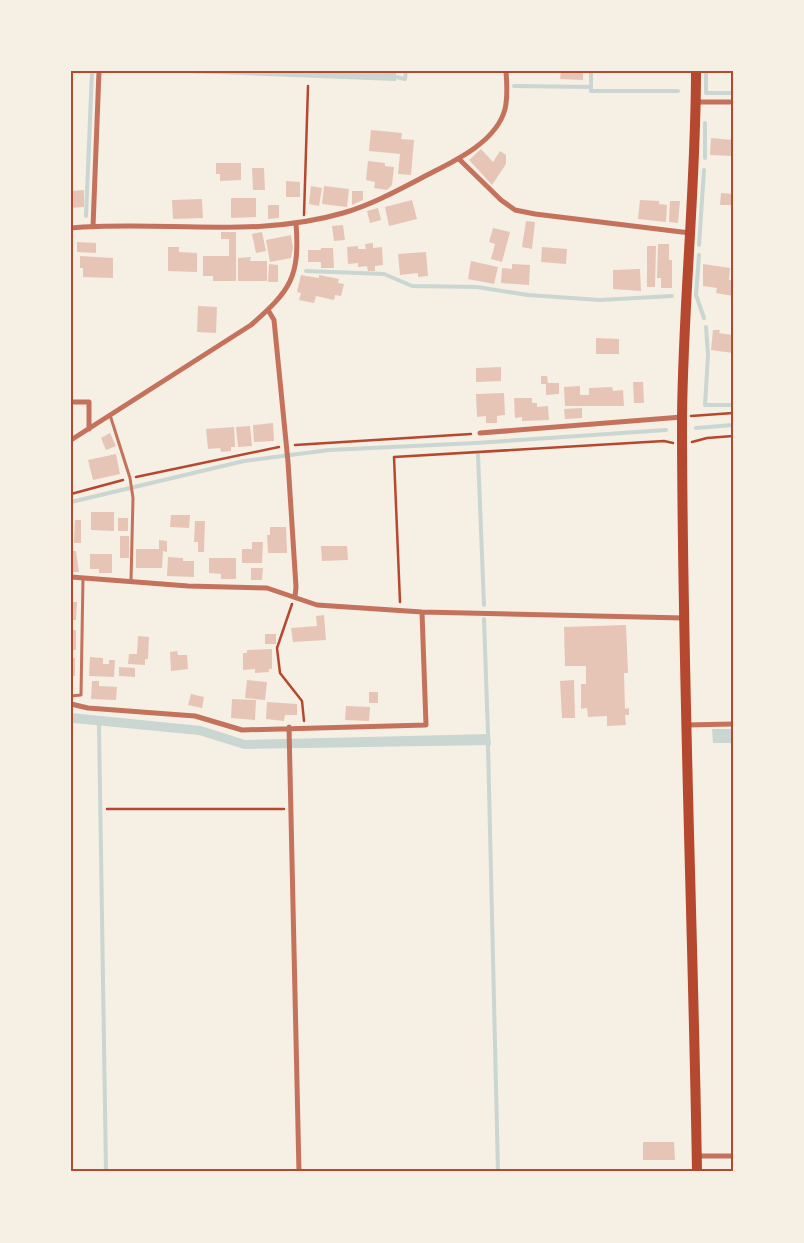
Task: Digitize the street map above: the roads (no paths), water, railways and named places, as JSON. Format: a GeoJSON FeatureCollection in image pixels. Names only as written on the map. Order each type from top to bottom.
{"type":"FeatureCollection","features":[{"type":"Feature","properties":{"kind":"main road"},"geometry":{"type":"LineString","coordinates":[[696,71],[690,233],[684,325],[682,417],[684,618],[696,1172]]}},
{"type":"Feature","properties":{"kind":"street"},"geometry":{"type":"LineString","coordinates":[[71,228],[282,225],[342,214],[361,207],[458,159],[486,138],[499,123],[505,110],[507,95],[506,71]]}},
{"type":"Feature","properties":{"kind":"street"},"geometry":{"type":"LineString","coordinates":[[93,227],[99,72]]}},
{"type":"Feature","properties":{"kind":"street"},"geometry":{"type":"LineString","coordinates":[[696,102],[733,102]]}},
{"type":"Feature","properties":{"kind":"street"},"geometry":{"type":"LineString","coordinates":[[458,159],[501,200],[515,210],[690,233]]}},
{"type":"Feature","properties":{"kind":"street"},"geometry":{"type":"LineString","coordinates":[[71,440],[251,325],[268,310],[289,286],[296,268],[296,223]]}},
{"type":"Feature","properties":{"kind":"street"},"geometry":{"type":"LineString","coordinates":[[268,310],[274,320],[288,462],[296,587],[295,598]]}},
{"type":"Feature","properties":{"kind":"street"},"geometry":{"type":"LineString","coordinates":[[71,402],[89,402],[89,429]]}},
{"type":"Feature","properties":{"kind":"street"},"geometry":{"type":"LineString","coordinates":[[480,433],[682,417]]}},
{"type":"Feature","properties":{"kind":"street"},"geometry":{"type":"LineString","coordinates":[[71,577],[188,586],[267,588],[317,605],[400,611],[684,618]]}},
{"type":"Feature","properties":{"kind":"street"},"geometry":{"type":"LineString","coordinates":[[71,704],[88,708],[195,716],[242,730],[289,727],[426,726],[422,612]]}},
{"type":"Feature","properties":{"kind":"street"},"geometry":{"type":"LineString","coordinates":[[686,725],[733,724]]}},
{"type":"Feature","properties":{"kind":"street"},"geometry":{"type":"LineString","coordinates":[[289,727],[298,1172]]}},
{"type":"Feature","properties":{"kind":"street"},"geometry":{"type":"LineString","coordinates":[[696,1156],[733,1156]]}},
{"type":"Feature","properties":{"kind":"lane"},"geometry":{"type":"LineString","coordinates":[[110,415],[130,478],[133,498],[131,581]]}},
{"type":"Feature","properties":{"kind":"lane"},"geometry":{"type":"LineString","coordinates":[[71,696],[81,695],[83,577]]}},
{"type":"Feature","properties":{"kind":"waterway"},"geometry":{"type":"LineString","coordinates":[[86,216],[92,71]]}},
{"type":"Feature","properties":{"kind":"waterway"},"geometry":{"type":"LineString","coordinates":[[396,77],[405,79],[406,71]]}},
{"type":"Feature","properties":{"kind":"waterway"},"geometry":{"type":"LineString","coordinates":[[591,71],[591,91],[678,91]]}},
{"type":"Feature","properties":{"kind":"waterway"},"geometry":{"type":"LineString","coordinates":[[706,71],[706,93],[733,93]]}},
{"type":"Feature","properties":{"kind":"waterway"},"geometry":{"type":"LineString","coordinates":[[514,86],[591,87]]}},
{"type":"Feature","properties":{"kind":"waterway"},"geometry":{"type":"LineString","coordinates":[[705,123],[705,158]]}},
{"type":"Feature","properties":{"kind":"waterway"},"geometry":{"type":"LineString","coordinates":[[699,245],[704,170]]}},
{"type":"Feature","properties":{"kind":"waterway"},"geometry":{"type":"LineString","coordinates":[[699,255],[696,295],[704,318]]}},
{"type":"Feature","properties":{"kind":"waterway"},"geometry":{"type":"LineString","coordinates":[[306,271],[384,274],[412,286],[477,287],[528,295],[600,300],[672,296]]}},
{"type":"Feature","properties":{"kind":"waterway"},"geometry":{"type":"LineString","coordinates":[[706,327],[708,355],[705,405],[733,405]]}},
{"type":"Feature","properties":{"kind":"waterway"},"geometry":{"type":"LineString","coordinates":[[696,428],[733,425]]}},
{"type":"Feature","properties":{"kind":"waterway"},"geometry":{"type":"LineString","coordinates":[[71,502],[244,461],[329,450],[476,443],[666,430]]}},
{"type":"Feature","properties":{"kind":"waterway"},"geometry":{"type":"LineString","coordinates":[[478,455],[484,605]]}},
{"type":"Feature","properties":{"kind":"waterway"},"geometry":{"type":"LineString","coordinates":[[484,619],[488,734]]}},
{"type":"Feature","properties":{"kind":"waterway"},"geometry":{"type":"LineString","coordinates":[[99,725],[106,1172]]}},
{"type":"Feature","properties":{"kind":"waterway"},"geometry":{"type":"LineString","coordinates":[[488,745],[498,1172]]}}]}
